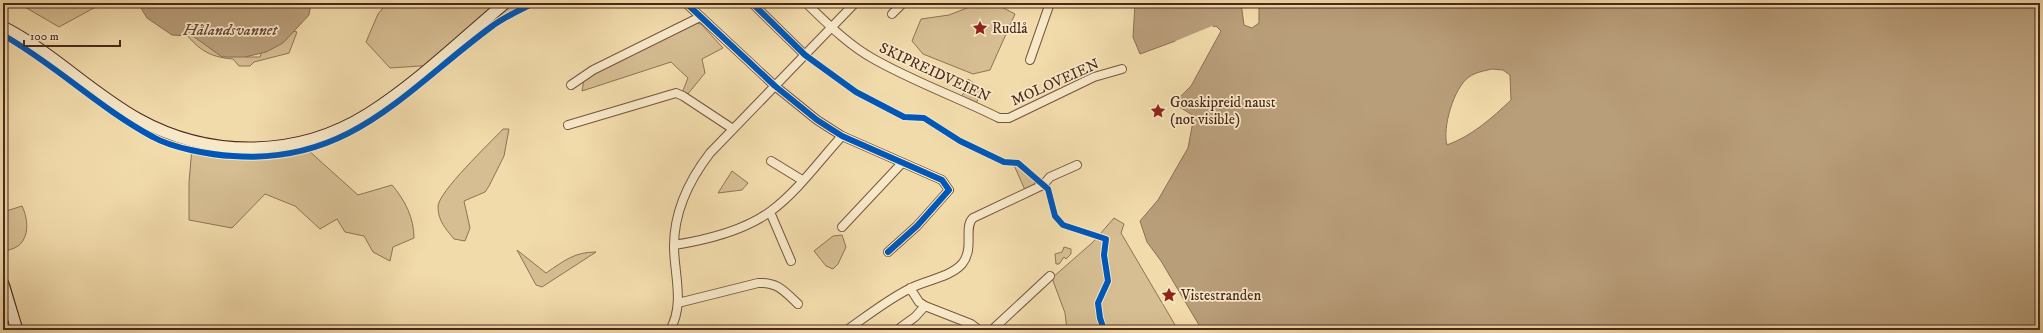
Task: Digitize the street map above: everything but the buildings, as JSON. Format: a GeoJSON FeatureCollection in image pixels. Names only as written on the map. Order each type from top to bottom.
{"type":"FeatureCollection","features":[{"type":"Feature","properties":{"kind":"main road"},"geometry":{"type":"LineString","coordinates":[[3,27],[59,62],[121,109],[151,126],[197,143],[226,147],[255,148],[285,146],[315,138],[338,130],[368,114],[400,91],[505,3]]}},
{"type":"Feature","properties":{"kind":"main road"},"geometry":{"type":"LineString","coordinates":[[3,284],[13,312],[17,330]]}},
{"type":"Feature","properties":{"kind":"street"},"geometry":{"type":"LineString","coordinates":[[686,3],[775,86],[817,120],[842,136],[942,180],[950,190],[917,226],[888,252]]}},
{"type":"Feature","properties":{"kind":"street"},"geometry":{"type":"LineString","coordinates":[[752,3],[805,55]]}},
{"type":"Feature","properties":{"kind":"street","name":"SKIPREIDVEIEN"},"geometry":{"type":"LineString","coordinates":[[806,3],[831,27],[870,57],[904,75],[999,118]]}},
{"type":"Feature","properties":{"kind":"street"},"geometry":{"type":"LineString","coordinates":[[670,330],[676,318],[678,303],[674,245],[677,220],[683,198],[693,176],[710,152],[855,3]]}},
{"type":"Feature","properties":{"kind":"street"},"geometry":{"type":"LineString","coordinates":[[892,14],[904,3]]}},
{"type":"Feature","properties":{"kind":"street"},"geometry":{"type":"LineString","coordinates":[[1030,60],[1050,3]]}},
{"type":"Feature","properties":{"kind":"street"},"geometry":{"type":"LineString","coordinates":[[571,85],[593,70],[700,17]]}},
{"type":"Feature","properties":{"kind":"street","name":"MOLOVEIEN"},"geometry":{"type":"LineString","coordinates":[[999,118],[1009,118],[1094,77],[1122,69]]}},
{"type":"Feature","properties":{"kind":"street"},"geometry":{"type":"LineString","coordinates":[[568,126],[676,93],[683,96],[733,129]]}},
{"type":"Feature","properties":{"kind":"street"},"geometry":{"type":"LineString","coordinates":[[674,245],[737,230],[770,212],[802,180],[842,136]]}},
{"type":"Feature","properties":{"kind":"street"},"geometry":{"type":"LineString","coordinates":[[771,161],[802,180]]}},
{"type":"Feature","properties":{"kind":"street"},"geometry":{"type":"LineString","coordinates":[[842,227],[902,163]]}},
{"type":"Feature","properties":{"kind":"street"},"geometry":{"type":"LineString","coordinates":[[847,330],[910,288],[949,273],[960,265],[967,257],[970,246],[968,227],[969,221],[973,218],[1043,185],[1050,177],[1077,165]]}},
{"type":"Feature","properties":{"kind":"street"},"geometry":{"type":"LineString","coordinates":[[770,212],[792,261]]}},
{"type":"Feature","properties":{"kind":"street"},"geometry":{"type":"LineString","coordinates":[[992,330],[1050,276]]}},
{"type":"Feature","properties":{"kind":"street"},"geometry":{"type":"LineString","coordinates":[[678,303],[767,282],[774,284],[798,304]]}},
{"type":"Feature","properties":{"kind":"street"},"geometry":{"type":"LineString","coordinates":[[910,288],[919,302],[925,306],[971,324],[979,330]]}},
{"type":"Feature","properties":{"kind":"street"},"geometry":{"type":"LineString","coordinates":[[897,330],[915,317],[925,306]]}},
{"type":"Feature","properties":{"kind":"shaded area"},"geometry":{"type":"Polygon","coordinates":[[[18,3],[103,3],[59,27],[18,3]]]}},
{"type":"Feature","properties":{"kind":"shaded area"},"geometry":{"type":"Polygon","coordinates":[[[387,3],[536,3],[459,45],[435,65],[390,68],[366,42],[378,14],[387,3]]]}},
{"type":"Feature","properties":{"kind":"shaded area"},"geometry":{"type":"Polygon","coordinates":[[[969,3],[994,3],[1015,14],[990,70],[973,74],[923,54],[912,41],[921,19],[949,15],[967,8],[969,3]]]}},
{"type":"Feature","properties":{"kind":"shaded area"},"geometry":{"type":"Polygon","coordinates":[[[696,23],[701,24],[723,48],[702,59],[705,73],[687,95],[682,93],[688,78],[671,62],[582,91],[584,79],[696,23]]]}},
{"type":"Feature","properties":{"kind":"shaded area"},"geometry":{"type":"Polygon","coordinates":[[[181,28],[246,57],[260,57],[264,46],[286,29],[297,32],[289,53],[254,62],[250,66],[239,66],[233,59],[209,54],[192,41],[181,28]]]}},
{"type":"Feature","properties":{"kind":"shaded area"},"geometry":{"type":"Polygon","coordinates":[[[968,79],[982,89],[976,104],[960,97],[968,89],[964,82],[968,79]]]}},
{"type":"Feature","properties":{"kind":"shaded area"},"geometry":{"type":"Polygon","coordinates":[[[503,129],[509,129],[504,156],[485,192],[464,201],[470,228],[465,241],[454,239],[439,216],[438,207],[440,200],[455,180],[503,129]]]}},
{"type":"Feature","properties":{"kind":"shaded area"},"geometry":{"type":"Polygon","coordinates":[[[192,148],[206,152],[235,156],[279,155],[308,150],[358,195],[392,185],[405,203],[408,210],[414,231],[414,238],[393,247],[390,261],[373,252],[364,236],[345,232],[337,219],[320,229],[295,206],[265,194],[232,228],[189,220],[189,182],[192,148]]]}},
{"type":"Feature","properties":{"kind":"shaded area"},"geometry":{"type":"Polygon","coordinates":[[[1013,163],[1034,180],[1035,186],[1025,190],[1013,163]]]}},
{"type":"Feature","properties":{"kind":"shaded area"},"geometry":{"type":"Polygon","coordinates":[[[732,171],[748,183],[742,190],[718,193],[732,171]]]}},
{"type":"Feature","properties":{"kind":"shaded area"},"geometry":{"type":"Polygon","coordinates":[[[22,206],[27,222],[25,238],[18,246],[3,252],[3,212],[22,206]]]}},
{"type":"Feature","properties":{"kind":"shaded area"},"geometry":{"type":"Polygon","coordinates":[[[1114,218],[1124,224],[1121,233],[1178,330],[1067,330],[1065,313],[1052,278],[1093,242],[1114,218]]]}},
{"type":"Feature","properties":{"kind":"shaded area"},"geometry":{"type":"Polygon","coordinates":[[[842,235],[846,247],[838,264],[833,269],[826,266],[814,251],[833,236],[842,235]]]}},
{"type":"Feature","properties":{"kind":"shaded area"},"geometry":{"type":"Polygon","coordinates":[[[1064,247],[1071,249],[1071,254],[1066,259],[1064,257],[1059,264],[1056,264],[1055,254],[1062,252],[1064,247]]]}},
{"type":"Feature","properties":{"kind":"shaded area"},"geometry":{"type":"Polygon","coordinates":[[[517,250],[546,273],[575,255],[596,252],[542,287],[536,285],[517,250]]]}},
{"type":"Feature","properties":{"kind":"shaded area"},"geometry":{"type":"Polygon","coordinates":[[[3,270],[10,285],[23,330],[21,330],[15,304],[3,276],[3,270]]]}},
{"type":"Feature","properties":{"kind":"water","name":"Hålandsvannet"},"geometry":{"type":"Polygon","coordinates":[[[138,3],[311,3],[309,15],[283,43],[266,52],[245,57],[222,57],[193,36],[172,35],[147,18],[138,3]]]}},
{"type":"Feature","properties":{"kind":"water"},"geometry":{"type":"Polygon","coordinates":[[[1135,3],[1241,3],[1244,25],[1252,28],[1259,23],[1259,3],[2040,3],[2040,330],[1202,330],[1161,261],[1147,242],[1140,221],[1158,200],[1188,148],[1194,116],[1178,106],[1178,99],[1191,86],[1221,31],[1216,26],[1140,54],[1133,37],[1135,3]],[[1492,69],[1480,72],[1472,75],[1464,82],[1454,98],[1450,108],[1446,129],[1447,145],[1473,132],[1511,100],[1510,75],[1503,70],[1492,69]]]}},
{"type":"Feature","properties":{"kind":"pier"},"geometry":{"type":"Polygon","coordinates":[[[1212,26],[1217,30],[1215,29],[1177,43],[1175,41],[1212,26]]]}},
{"type":"Feature","properties":{"kind":"cycle path"},"geometry":{"type":"LineString","coordinates":[[3,35],[41,60],[133,126],[161,141],[181,148],[214,154],[233,156],[274,156],[311,148],[344,135],[374,118],[403,97],[496,23],[534,3]]}},
{"type":"Feature","properties":{"kind":"cycle path"},"geometry":{"type":"LineString","coordinates":[[686,3],[775,86],[817,120],[842,136],[942,180],[949,190],[917,226],[888,252]]}},
{"type":"Feature","properties":{"kind":"cycle path"},"geometry":{"type":"LineString","coordinates":[[752,3],[805,55],[856,92],[904,117],[924,118],[960,141],[1004,162],[1018,163],[1048,189],[1055,216],[1063,225],[1106,239],[1104,255],[1108,281],[1098,303],[1100,318],[1104,330]]}},
{"type":"Feature","properties":{"kind":"place","name":"Rudlå"},"geometry":{"type":"Point","coordinates":[980,28]}},
{"type":"Feature","properties":{"kind":"place","name":"Goaskipreid naust (not visible)"},"geometry":{"type":"Point","coordinates":[1158,111]}},
{"type":"Feature","properties":{"kind":"place","name":"Vistestranden"},"geometry":{"type":"Point","coordinates":[1169,295]}}]}
